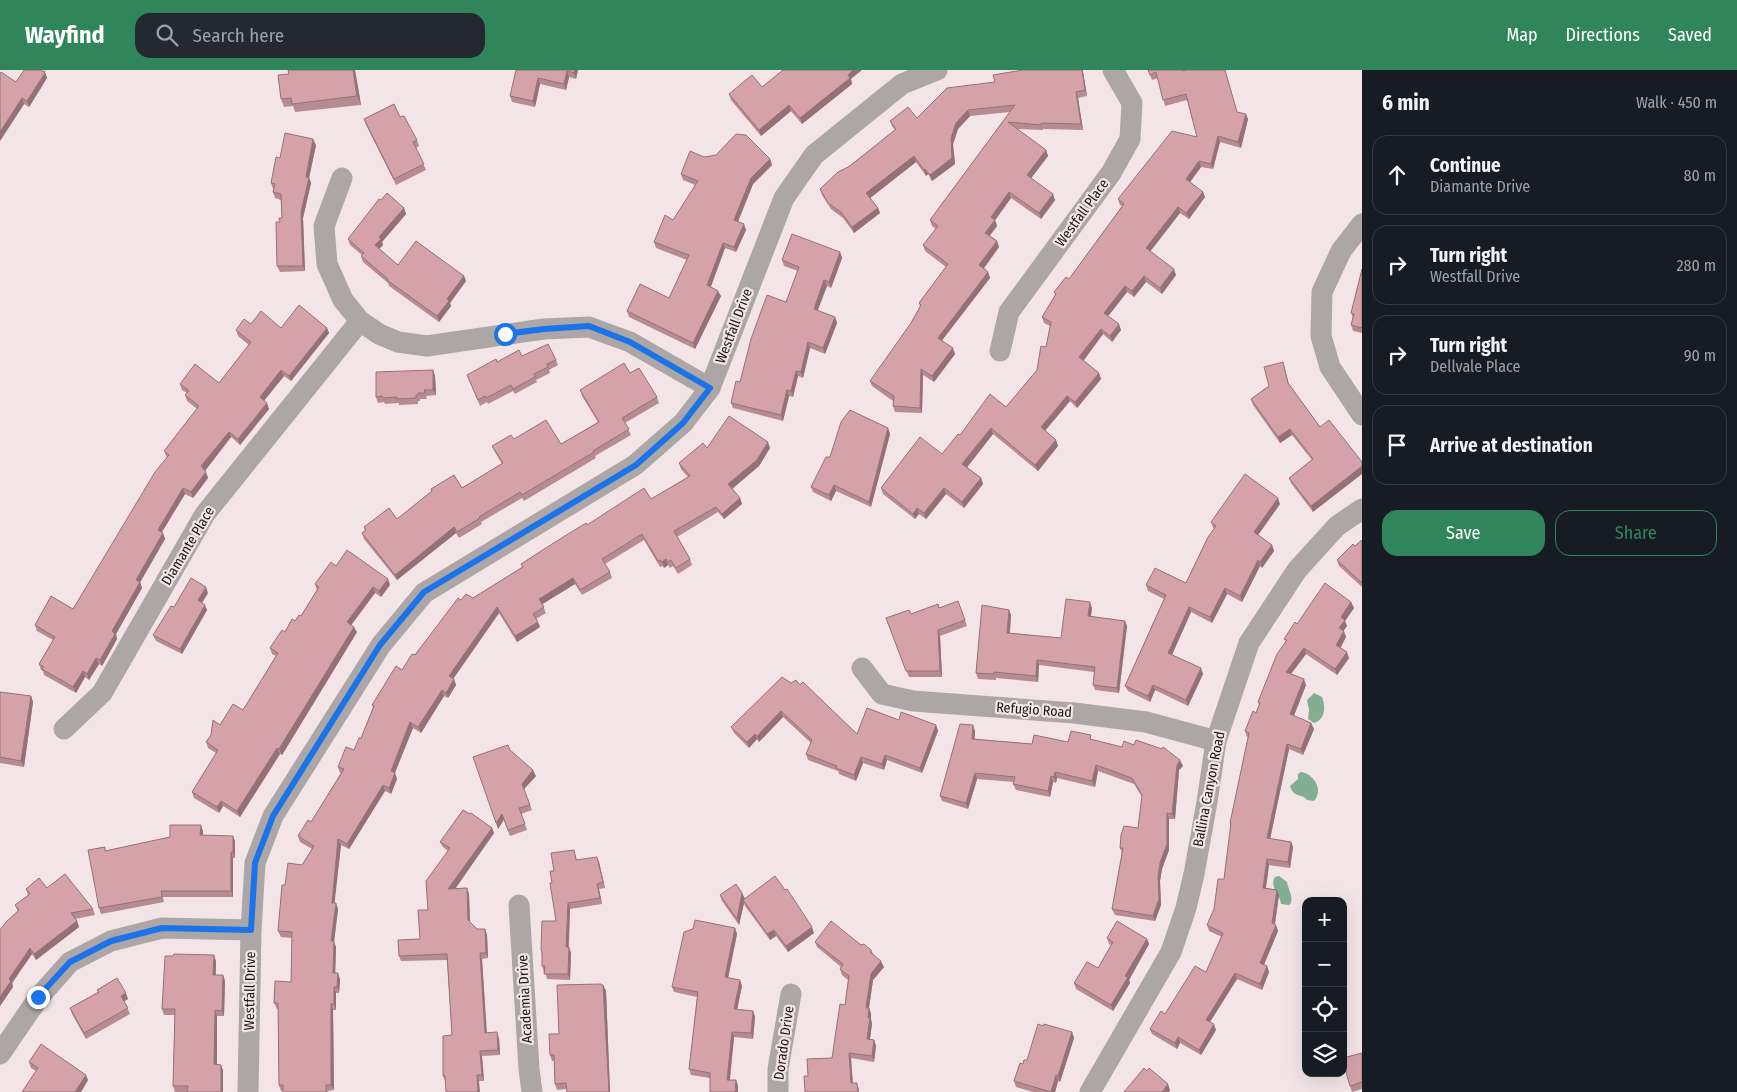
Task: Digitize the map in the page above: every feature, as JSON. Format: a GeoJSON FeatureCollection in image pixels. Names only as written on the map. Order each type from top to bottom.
{"type":"FeatureCollection","features":[{"type":"Feature","properties":{"kind":"street","name":"Westfall Drive"},"geometry":{"type":"LineString","coordinates":[[248,1092],[251,930],[255,863],[273,816],[380,645],[424,592],[636,465],[683,423],[710,388],[784,198],[814,155],[902,84],[937,70]]}},
{"type":"Feature","properties":{"kind":"street","name":"Westfall Place"},"geometry":{"type":"LineString","coordinates":[[1000,351],[1009,312],[1111,173],[1130,139],[1132,102],[1113,70]]}},
{"type":"Feature","properties":{"kind":"street"},"geometry":{"type":"LineString","coordinates":[[342,178],[324,226],[327,264],[342,300],[360,321],[379,334],[398,342],[427,346],[544,329],[589,326],[630,342],[710,388]]}},
{"type":"Feature","properties":{"kind":"street"},"geometry":{"type":"LineString","coordinates":[[1362,224],[1341,251],[1322,292],[1321,336],[1330,367],[1362,415]]}},
{"type":"Feature","properties":{"kind":"street","name":"Diamante Place"},"geometry":{"type":"LineString","coordinates":[[64,729],[102,694],[205,514],[360,321]]}},
{"type":"Feature","properties":{"kind":"street","name":"Ballina Canyon Road"},"geometry":{"type":"LineString","coordinates":[[1090,1092],[1171,952],[1186,908],[1194,874],[1216,741],[1249,643],[1296,570],[1337,526],[1362,509]]}},
{"type":"Feature","properties":{"kind":"street","name":"Refugio Road"},"geometry":{"type":"LineString","coordinates":[[862,668],[882,694],[913,701],[1074,713],[1146,722],[1216,741]]}},
{"type":"Feature","properties":{"kind":"street","name":"Academia Drive"},"geometry":{"type":"LineString","coordinates":[[519,905],[532,1092]]}},
{"type":"Feature","properties":{"kind":"street"},"geometry":{"type":"LineString","coordinates":[[0,1054],[38,997],[70,962],[111,941],[162,928],[251,930]]}},
{"type":"Feature","properties":{"kind":"street","name":"Dorado Drive"},"geometry":{"type":"LineString","coordinates":[[778,1092],[778,1069],[791,994]]}},
{"type":"Feature","properties":{"kind":"shaded area"},"geometry":{"type":"Polygon","coordinates":[[[1314,693],[1322,697],[1324,713],[1314,723],[1308,719],[1307,700],[1314,693]]]}},
{"type":"Feature","properties":{"kind":"shaded area"},"geometry":{"type":"Polygon","coordinates":[[[1301,772],[1306,773],[1316,783],[1318,792],[1314,801],[1295,794],[1291,789],[1290,786],[1298,779],[1298,774],[1301,772]]]}},
{"type":"Feature","properties":{"kind":"shaded area"},"geometry":{"type":"Polygon","coordinates":[[[1279,876],[1287,882],[1291,897],[1289,905],[1281,904],[1274,887],[1273,881],[1275,877],[1279,876]]]}},
{"type":"Feature","properties":{"kind":"building"},"geometry":{"type":"Polygon","coordinates":[[[24,70],[41,70],[45,73],[27,101],[22,98],[0,132],[0,74],[1,72],[16,82],[24,70]]]}},
{"type":"Feature","properties":{"kind":"building"},"geometry":{"type":"Polygon","coordinates":[[[288,70],[353,70],[357,96],[292,104],[291,98],[281,99],[278,75],[289,74],[288,70]]]}},
{"type":"Feature","properties":{"kind":"building"},"geometry":{"type":"Polygon","coordinates":[[[516,70],[575,70],[574,73],[567,71],[564,84],[538,78],[533,101],[510,96],[516,70]]]}},
{"type":"Feature","properties":{"kind":"building"},"geometry":{"type":"Polygon","coordinates":[[[783,70],[853,70],[848,75],[850,78],[800,118],[789,105],[759,130],[729,94],[752,75],[762,87],[783,70]]]}},
{"type":"Feature","properties":{"kind":"building"},"geometry":{"type":"Polygon","coordinates":[[[1023,70],[1082,70],[1085,90],[1076,92],[1081,124],[1041,123],[1041,125],[1008,122],[1046,150],[1027,175],[1053,194],[1039,213],[1009,192],[991,217],[995,220],[985,233],[997,241],[979,265],[988,272],[938,338],[953,348],[932,376],[921,369],[920,408],[893,406],[894,396],[870,381],[911,323],[921,305],[919,303],[948,264],[923,245],[938,226],[930,220],[1015,105],[968,110],[956,123],[951,138],[952,158],[930,175],[914,156],[866,193],[878,208],[852,227],[841,212],[828,203],[820,189],[838,172],[850,166],[896,129],[890,121],[908,107],[917,118],[947,88],[995,82],[993,75],[1023,70]]]}},
{"type":"Feature","properties":{"kind":"building"},"geometry":{"type":"Polygon","coordinates":[[[1148,70],[1225,70],[1237,112],[1246,114],[1238,142],[1218,136],[1211,164],[1199,161],[1186,179],[1203,192],[1186,213],[1178,207],[1146,248],[1174,269],[1160,288],[1144,276],[1132,291],[1125,286],[1104,313],[1119,324],[1110,336],[1101,329],[1079,357],[1099,373],[1075,402],[1067,396],[1041,427],[1056,440],[1035,465],[991,428],[962,464],[981,478],[962,502],[944,488],[924,513],[917,508],[913,514],[881,488],[920,437],[942,454],[958,434],[960,435],[990,394],[1006,407],[1037,370],[1041,346],[1046,347],[1051,322],[1042,317],[1056,294],[1054,292],[1066,277],[1069,279],[1124,204],[1118,199],[1172,131],[1197,137],[1186,94],[1163,100],[1156,72],[1150,75],[1148,70]]]}},
{"type":"Feature","properties":{"kind":"building"},"geometry":{"type":"Polygon","coordinates":[[[394,104],[400,117],[404,116],[417,140],[413,142],[424,164],[394,179],[364,119],[394,104]]]}},
{"type":"Feature","properties":{"kind":"building"},"geometry":{"type":"Polygon","coordinates":[[[285,133],[313,139],[306,177],[309,178],[301,212],[303,266],[277,266],[276,222],[280,222],[279,218],[282,218],[281,194],[273,192],[275,184],[271,183],[276,157],[280,158],[285,133]]]}},
{"type":"Feature","properties":{"kind":"building"},"geometry":{"type":"Polygon","coordinates":[[[736,134],[746,135],[770,159],[751,178],[734,220],[744,224],[734,247],[723,243],[707,285],[718,291],[693,343],[627,311],[640,284],[669,298],[689,255],[654,242],[665,215],[673,220],[698,181],[681,174],[690,151],[704,157],[716,155],[736,134]]]}},
{"type":"Feature","properties":{"kind":"building"},"geometry":{"type":"Polygon","coordinates":[[[387,193],[404,208],[379,237],[381,239],[375,245],[398,265],[416,241],[464,276],[447,299],[449,301],[437,316],[387,280],[361,256],[364,253],[348,239],[379,199],[381,200],[387,193]]]}},
{"type":"Feature","properties":{"kind":"building"},"geometry":{"type":"Polygon","coordinates":[[[792,234],[840,252],[829,282],[824,280],[814,309],[835,317],[823,348],[808,342],[801,372],[796,371],[791,391],[787,390],[781,415],[731,403],[736,381],[740,382],[751,339],[767,295],[786,302],[799,267],[782,260],[792,234]]]}},
{"type":"Feature","properties":{"kind":"building"},"geometry":{"type":"Polygon","coordinates":[[[1362,269],[1362,328],[1351,325],[1354,314],[1351,313],[1362,269]]]}},
{"type":"Feature","properties":{"kind":"building"},"geometry":{"type":"Polygon","coordinates":[[[299,305],[327,328],[289,376],[281,370],[260,397],[267,403],[238,439],[229,432],[201,466],[206,472],[191,492],[183,488],[158,530],[163,533],[136,580],[140,582],[112,631],[115,634],[100,660],[96,658],[87,674],[83,671],[73,687],[42,669],[44,667],[39,664],[55,637],[35,625],[51,596],[73,609],[155,472],[169,455],[164,451],[199,406],[185,395],[189,391],[180,384],[195,364],[219,383],[251,342],[236,330],[244,319],[251,324],[261,311],[281,328],[299,305]]]}},
{"type":"Feature","properties":{"kind":"building"},"geometry":{"type":"Polygon","coordinates":[[[548,344],[556,360],[547,364],[548,367],[534,374],[535,377],[513,389],[511,385],[478,400],[467,375],[496,359],[497,362],[519,350],[522,356],[548,344]]]}},
{"type":"Feature","properties":{"kind":"building"},"geometry":{"type":"Polygon","coordinates":[[[1283,362],[1288,383],[1320,427],[1329,420],[1362,462],[1362,466],[1311,506],[1289,478],[1313,459],[1290,429],[1278,437],[1251,399],[1269,386],[1264,367],[1283,362]]]}},
{"type":"Feature","properties":{"kind":"building"},"geometry":{"type":"Polygon","coordinates":[[[624,363],[630,373],[639,368],[657,397],[622,418],[629,429],[594,452],[522,495],[520,492],[457,532],[454,527],[395,575],[362,533],[366,530],[364,527],[389,508],[397,519],[432,491],[431,489],[454,475],[462,488],[503,463],[492,446],[511,435],[514,439],[546,420],[561,444],[599,422],[580,390],[624,363]]]}},
{"type":"Feature","properties":{"kind":"building"},"geometry":{"type":"Polygon","coordinates":[[[433,370],[433,390],[424,390],[425,393],[418,393],[416,398],[376,397],[376,372],[433,370]]]}},
{"type":"Feature","properties":{"kind":"building"},"geometry":{"type":"Polygon","coordinates":[[[850,410],[888,428],[869,502],[834,485],[829,495],[811,487],[826,457],[830,457],[841,422],[850,410]]]}},
{"type":"Feature","properties":{"kind":"building"},"geometry":{"type":"Polygon","coordinates":[[[729,416],[768,442],[757,460],[728,484],[740,498],[722,514],[716,507],[674,531],[690,559],[676,568],[671,560],[668,562],[666,559],[662,562],[658,561],[642,534],[602,559],[610,572],[580,590],[573,578],[539,599],[544,607],[533,614],[538,622],[515,636],[497,607],[449,676],[454,679],[446,693],[442,690],[418,727],[410,722],[391,771],[395,773],[389,788],[383,785],[347,844],[338,839],[332,903],[336,903],[331,941],[334,941],[333,973],[338,973],[337,987],[334,987],[334,1004],[331,1004],[331,1085],[326,1085],[326,1092],[283,1092],[283,1085],[279,1085],[278,1003],[274,1003],[275,981],[291,982],[292,932],[278,931],[282,885],[285,885],[288,863],[302,865],[314,846],[298,836],[308,820],[311,822],[344,769],[338,767],[346,747],[354,750],[374,706],[372,705],[396,666],[402,670],[412,654],[415,655],[458,598],[461,600],[466,594],[473,598],[523,567],[521,564],[552,544],[586,523],[587,525],[644,488],[651,499],[690,476],[679,463],[703,443],[707,448],[729,416]]]}},
{"type":"Feature","properties":{"kind":"building"},"geometry":{"type":"Polygon","coordinates":[[[1245,474],[1278,498],[1254,532],[1272,545],[1260,562],[1258,560],[1240,596],[1225,588],[1210,617],[1189,607],[1168,653],[1201,668],[1186,700],[1153,685],[1148,696],[1125,686],[1166,595],[1146,585],[1155,568],[1186,583],[1208,537],[1216,526],[1211,522],[1245,474]]]}},
{"type":"Feature","properties":{"kind":"building"},"geometry":{"type":"Polygon","coordinates":[[[1362,540],[1362,583],[1337,560],[1353,544],[1355,546],[1362,540]]]}},
{"type":"Feature","properties":{"kind":"building"},"geometry":{"type":"Polygon","coordinates":[[[347,550],[388,579],[379,591],[373,587],[347,622],[354,627],[279,749],[277,748],[237,811],[221,801],[217,807],[192,792],[218,750],[206,742],[211,735],[213,720],[220,725],[233,704],[243,710],[278,653],[270,648],[282,630],[285,632],[292,619],[295,621],[299,615],[301,616],[319,587],[315,584],[331,562],[336,566],[347,550]]]}},
{"type":"Feature","properties":{"kind":"building"},"geometry":{"type":"Polygon","coordinates":[[[191,578],[206,587],[198,600],[205,605],[180,649],[153,635],[171,606],[174,607],[191,578]]]}},
{"type":"Feature","properties":{"kind":"building"},"geometry":{"type":"Polygon","coordinates":[[[1325,583],[1351,602],[1341,617],[1345,620],[1339,628],[1344,631],[1336,645],[1347,652],[1335,669],[1304,648],[1286,672],[1304,679],[1290,714],[1311,723],[1301,749],[1287,744],[1267,838],[1291,842],[1288,862],[1267,859],[1263,888],[1277,890],[1272,923],[1276,925],[1260,963],[1267,966],[1260,984],[1235,973],[1206,1020],[1214,1024],[1199,1050],[1178,1037],[1175,1043],[1150,1029],[1161,1011],[1165,1014],[1195,966],[1206,972],[1223,933],[1207,925],[1214,909],[1218,879],[1224,879],[1230,823],[1249,733],[1245,731],[1253,711],[1256,713],[1260,703],[1258,702],[1277,654],[1287,640],[1284,639],[1295,622],[1297,624],[1325,583]]]}},
{"type":"Feature","properties":{"kind":"building"},"geometry":{"type":"Polygon","coordinates":[[[1066,599],[1090,602],[1088,616],[1125,621],[1117,688],[1093,685],[1095,667],[1037,660],[1036,676],[994,672],[994,674],[976,673],[982,605],[1009,610],[1007,633],[1061,638],[1066,599]]]}},
{"type":"Feature","properties":{"kind":"building"},"geometry":{"type":"Polygon","coordinates":[[[958,601],[965,620],[938,630],[940,671],[906,671],[886,618],[909,610],[911,614],[938,604],[939,608],[958,601]]]}},
{"type":"Feature","properties":{"kind":"building"},"geometry":{"type":"Polygon","coordinates":[[[782,677],[791,683],[796,680],[800,685],[803,682],[857,734],[867,708],[899,720],[901,712],[936,725],[920,768],[885,755],[882,764],[861,757],[854,775],[836,768],[837,766],[806,754],[812,740],[781,711],[757,736],[755,734],[747,742],[731,727],[782,677]]]}},
{"type":"Feature","properties":{"kind":"building"},"geometry":{"type":"Polygon","coordinates":[[[0,692],[31,696],[21,761],[0,757],[0,692]]]}},
{"type":"Feature","properties":{"kind":"building"},"geometry":{"type":"Polygon","coordinates":[[[960,724],[973,725],[972,739],[1032,744],[1034,735],[1068,742],[1071,731],[1091,735],[1090,739],[1122,747],[1124,741],[1134,745],[1136,740],[1162,749],[1163,747],[1180,760],[1177,765],[1172,814],[1167,813],[1167,844],[1160,863],[1158,876],[1159,899],[1153,916],[1112,909],[1123,848],[1120,848],[1121,835],[1124,826],[1138,828],[1142,795],[1132,778],[1096,765],[1092,781],[1055,772],[1054,777],[1051,776],[1048,791],[1013,784],[1015,777],[975,773],[966,803],[940,796],[960,724]]]}},
{"type":"Feature","properties":{"kind":"building"},"geometry":{"type":"Polygon","coordinates":[[[508,745],[510,750],[533,770],[522,784],[530,805],[519,808],[525,824],[508,830],[502,814],[496,823],[473,757],[508,745]]]}},
{"type":"Feature","properties":{"kind":"building"},"geometry":{"type":"Polygon","coordinates":[[[463,810],[471,813],[492,828],[448,889],[467,888],[468,920],[477,929],[485,929],[486,953],[480,953],[485,1033],[497,1032],[498,1050],[480,1051],[482,1075],[477,1075],[478,1092],[446,1092],[445,1076],[443,1076],[443,1036],[452,1035],[447,954],[399,956],[398,940],[420,939],[418,910],[428,910],[426,881],[450,848],[440,842],[463,810]]]}},
{"type":"Feature","properties":{"kind":"building"},"geometry":{"type":"Polygon","coordinates":[[[170,825],[201,825],[200,835],[233,836],[231,891],[161,891],[162,897],[99,908],[88,850],[105,847],[105,851],[170,837],[170,825]]]}},
{"type":"Feature","properties":{"kind":"building"},"geometry":{"type":"Polygon","coordinates":[[[574,850],[576,860],[597,857],[603,882],[597,884],[600,898],[568,903],[566,947],[569,947],[568,974],[544,974],[545,966],[542,966],[541,950],[542,921],[556,921],[550,883],[552,883],[550,871],[554,871],[551,853],[574,850]]]}},
{"type":"Feature","properties":{"kind":"building"},"geometry":{"type":"Polygon","coordinates":[[[65,874],[93,909],[71,913],[77,921],[34,954],[30,948],[9,979],[11,981],[0,997],[0,930],[19,910],[15,905],[30,894],[26,889],[39,878],[47,888],[65,874]]]}},
{"type":"Feature","properties":{"kind":"building"},"geometry":{"type":"Polygon","coordinates":[[[775,876],[785,890],[787,889],[812,927],[786,946],[774,930],[767,934],[743,900],[775,876]]]}},
{"type":"Feature","properties":{"kind":"building"},"geometry":{"type":"Polygon","coordinates":[[[736,884],[742,893],[737,919],[720,895],[736,884]]]}},
{"type":"Feature","properties":{"kind":"building"},"geometry":{"type":"Polygon","coordinates":[[[695,920],[735,928],[725,977],[740,980],[734,1009],[753,1011],[751,1033],[732,1032],[727,1080],[736,1080],[735,1092],[710,1092],[710,1073],[689,1069],[698,992],[672,987],[684,932],[693,929],[695,920]]]}},
{"type":"Feature","properties":{"kind":"building"},"geometry":{"type":"Polygon","coordinates":[[[831,921],[861,945],[864,944],[881,961],[871,974],[866,1008],[869,1008],[868,1018],[870,1018],[867,1039],[874,1040],[872,1056],[849,1053],[851,1083],[857,1083],[858,1092],[805,1092],[804,1076],[808,1076],[807,1059],[832,1058],[840,1004],[845,1005],[849,976],[840,969],[843,964],[815,942],[831,921]]]}},
{"type":"Feature","properties":{"kind":"building"},"geometry":{"type":"Polygon","coordinates":[[[1117,921],[1147,939],[1125,976],[1128,977],[1111,1005],[1074,983],[1087,962],[1098,968],[1113,942],[1107,938],[1117,921]]]}},
{"type":"Feature","properties":{"kind":"building"},"geometry":{"type":"Polygon","coordinates":[[[174,954],[214,955],[213,975],[223,975],[222,1011],[215,1010],[214,1064],[221,1065],[221,1092],[187,1092],[188,1086],[173,1086],[175,1009],[162,1009],[165,956],[173,956],[174,954]]]}},
{"type":"Feature","properties":{"kind":"building"},"geometry":{"type":"Polygon","coordinates":[[[117,978],[126,993],[121,996],[128,1008],[84,1033],[70,1008],[99,992],[97,990],[117,978]]]}},
{"type":"Feature","properties":{"kind":"building"},"geometry":{"type":"Polygon","coordinates":[[[557,985],[603,985],[609,1092],[567,1092],[566,1083],[555,1084],[554,1055],[550,1055],[549,1034],[559,1034],[557,985]]]}},
{"type":"Feature","properties":{"kind":"building"},"geometry":{"type":"Polygon","coordinates":[[[1038,1024],[1072,1032],[1051,1092],[1014,1081],[1020,1063],[1023,1064],[1024,1060],[1027,1060],[1038,1024]]]}},
{"type":"Feature","properties":{"kind":"building"},"geometry":{"type":"Polygon","coordinates":[[[41,1044],[86,1075],[75,1092],[22,1092],[38,1068],[29,1062],[41,1044]]]}},
{"type":"Feature","properties":{"kind":"building"},"geometry":{"type":"Polygon","coordinates":[[[1362,1053],[1362,1082],[1350,1086],[1347,1076],[1347,1057],[1362,1053]]]}},
{"type":"Feature","properties":{"kind":"building"},"geometry":{"type":"Polygon","coordinates":[[[1144,1068],[1147,1071],[1149,1068],[1168,1084],[1162,1092],[1124,1092],[1144,1068]]]}},
{"type":"Feature","properties":{"kind":"route"},"geometry":{"type":"LineString","coordinates":[[38,997],[70,962],[111,941],[162,928],[251,930],[255,863],[273,816],[380,645],[424,592],[636,465],[683,423],[710,388],[630,342],[589,326],[505,334]]}}]}
